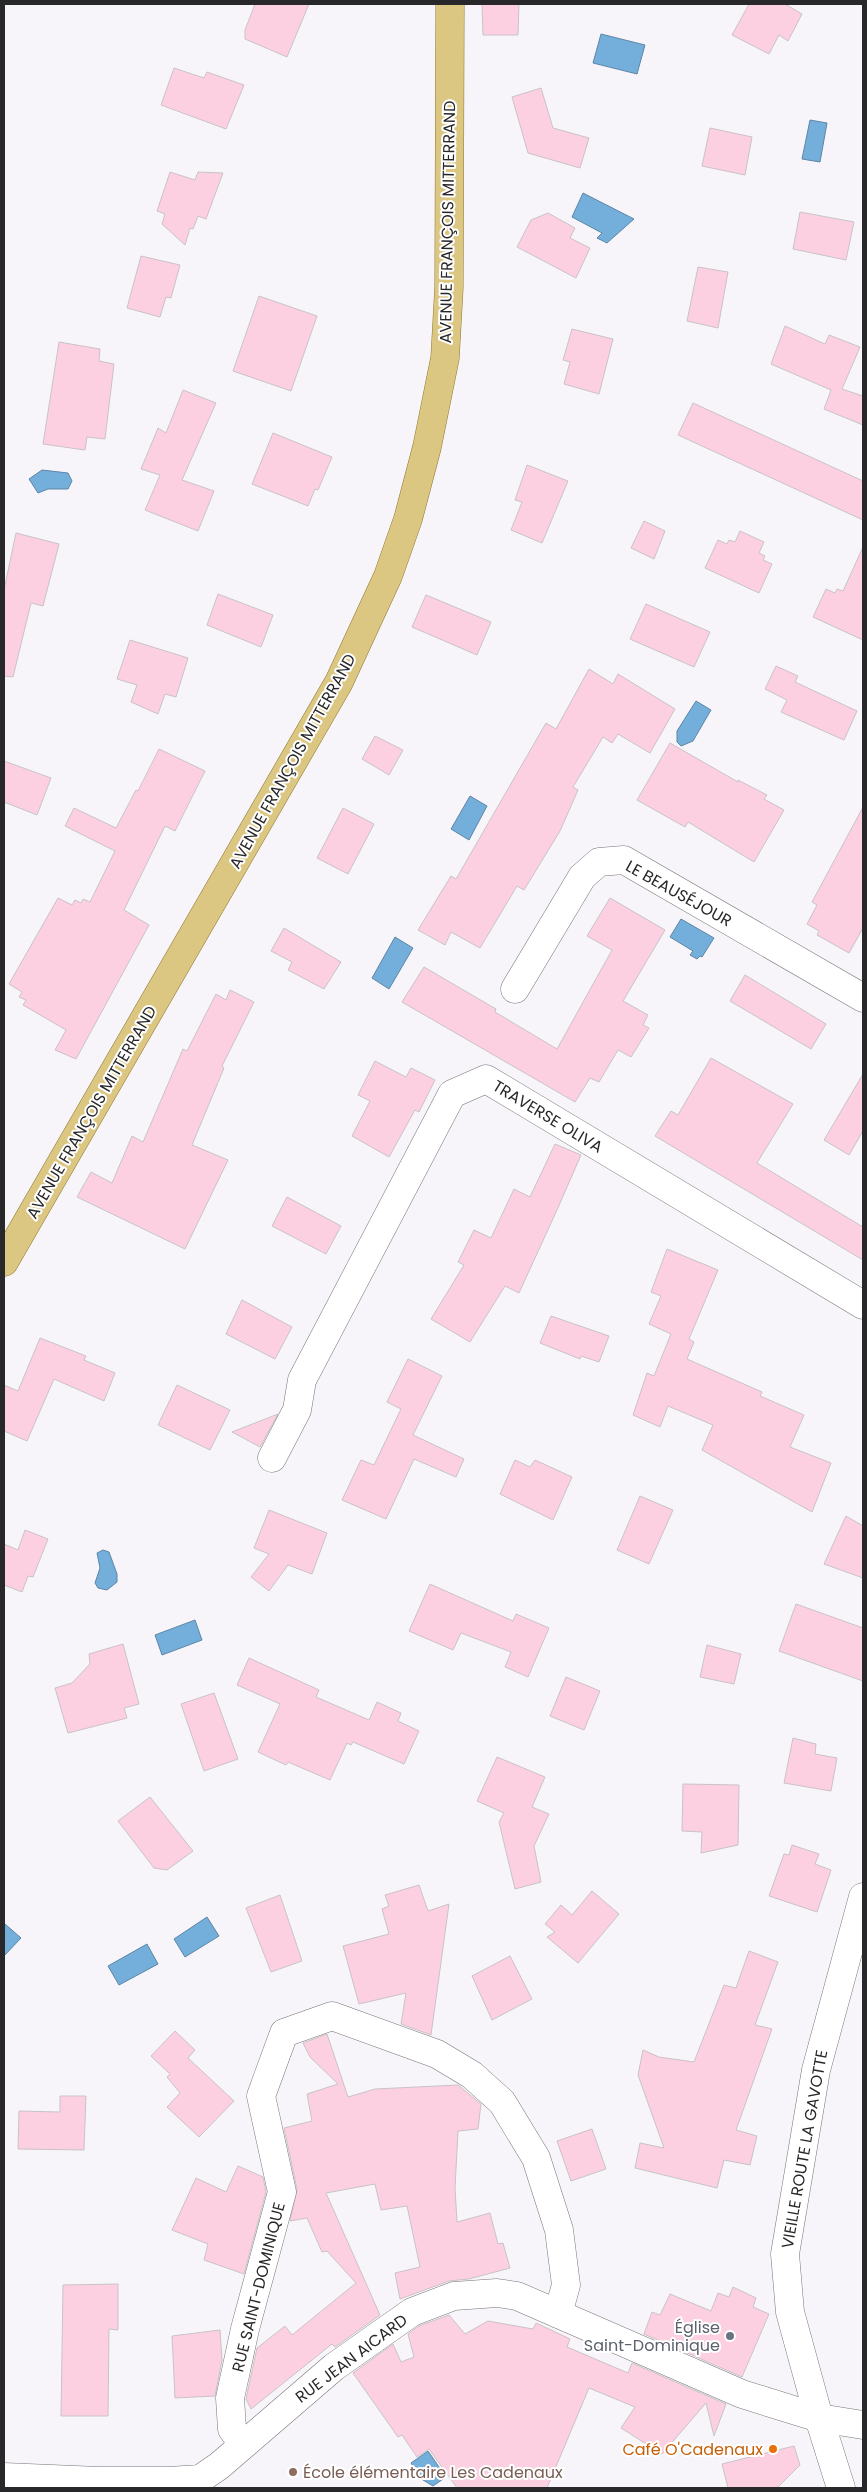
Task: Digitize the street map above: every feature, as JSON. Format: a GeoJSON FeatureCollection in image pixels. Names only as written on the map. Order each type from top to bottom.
{"type":"FeatureCollection","features":[{"type":"Feature","properties":{"kind":"main road","name":"AVENUE FRANÇOIS MITTERRAND"},"geometry":{"type":"LineString","coordinates":[[4,1262],[339,682],[388,576],[405,529],[427,447],[444,358],[449,287],[450,4]]}},
{"type":"Feature","properties":{"kind":"street","name":"LE BEAUSÉJOUR"},"geometry":{"type":"LineString","coordinates":[[515,989],[582,876],[599,862],[624,860],[863,998]]}},
{"type":"Feature","properties":{"kind":"street","name":"TRAVERSE OLIVA"},"geometry":{"type":"LineString","coordinates":[[272,1458],[297,1410],[302,1380],[452,1094],[486,1079],[863,1305]]}},
{"type":"Feature","properties":{"kind":"street","name":"VIEILLE ROUTE LA GAVOTTE"},"geometry":{"type":"LineString","coordinates":[[841,2488],[819,2418],[790,2312],[785,2254],[816,2070],[863,1897]]}},
{"type":"Feature","properties":{"kind":"street","name":"RUE SAINT-DOMINIQUE"},"geometry":{"type":"LineString","coordinates":[[243,2444],[232,2429],[230,2398],[245,2329],[282,2192],[261,2096],[284,2033],[332,2016],[437,2054],[472,2075],[502,2102],[536,2158],[559,2230],[566,2285],[558,2314]]}},
{"type":"Feature","properties":{"kind":"street","name":"RUE JEAN AICARD"},"geometry":{"type":"LineString","coordinates":[[4,2477],[98,2485],[169,2482],[200,2478],[219,2466],[334,2367],[412,2312],[454,2296],[497,2293],[517,2296],[742,2394],[819,2418],[863,2425]]}},
{"type":"Feature","properties":{"kind":"water"},"geometry":{"type":"Polygon","coordinates":[[[601,34],[645,45],[637,74],[593,63],[601,34]]]}},
{"type":"Feature","properties":{"kind":"water"},"geometry":{"type":"Polygon","coordinates":[[[810,120],[827,123],[820,162],[802,159],[810,120]]]}},
{"type":"Feature","properties":{"kind":"water"},"geometry":{"type":"Polygon","coordinates":[[[583,193],[634,219],[607,243],[597,238],[602,233],[572,217],[583,193]]]}},
{"type":"Feature","properties":{"kind":"water"},"geometry":{"type":"Polygon","coordinates":[[[42,470],[68,473],[72,481],[68,489],[48,489],[38,493],[29,479],[42,470]]]}},
{"type":"Feature","properties":{"kind":"water"},"geometry":{"type":"Polygon","coordinates":[[[696,701],[711,710],[693,741],[681,746],[677,742],[677,731],[696,701]]]}},
{"type":"Feature","properties":{"kind":"water"},"geometry":{"type":"Polygon","coordinates":[[[470,796],[487,806],[469,840],[451,829],[470,796]]]}},
{"type":"Feature","properties":{"kind":"water"},"geometry":{"type":"Polygon","coordinates":[[[681,919],[714,938],[702,957],[700,956],[697,959],[690,955],[693,951],[670,937],[681,919]]]}},
{"type":"Feature","properties":{"kind":"water"},"geometry":{"type":"Polygon","coordinates":[[[395,937],[413,948],[389,989],[372,978],[395,937]]]}},
{"type":"Feature","properties":{"kind":"water"},"geometry":{"type":"Polygon","coordinates":[[[103,1550],[109,1552],[117,1574],[117,1582],[107,1590],[98,1588],[95,1583],[100,1568],[97,1553],[103,1550]]]}},
{"type":"Feature","properties":{"kind":"water"},"geometry":{"type":"Polygon","coordinates":[[[195,1620],[202,1640],[162,1655],[155,1635],[195,1620]]]}},
{"type":"Feature","properties":{"kind":"water"},"geometry":{"type":"Polygon","coordinates":[[[207,1917],[219,1936],[185,1957],[174,1939],[207,1917]]]}},
{"type":"Feature","properties":{"kind":"water"},"geometry":{"type":"Polygon","coordinates":[[[5,1924],[21,1938],[4,1956],[4,1926],[5,1924]]]}},
{"type":"Feature","properties":{"kind":"water"},"geometry":{"type":"Polygon","coordinates":[[[147,1944],[158,1964],[119,1985],[108,1966],[147,1944]]]}},
{"type":"Feature","properties":{"kind":"water"},"geometry":{"type":"Polygon","coordinates":[[[428,2451],[446,2477],[433,2486],[423,2480],[411,2463],[428,2451]]]}},
{"type":"Feature","properties":{"kind":"building"},"geometry":{"type":"Polygon","coordinates":[[[255,4],[309,4],[287,57],[245,39],[245,30],[255,4]]]}},
{"type":"Feature","properties":{"kind":"building"},"geometry":{"type":"Polygon","coordinates":[[[482,4],[519,4],[518,35],[483,35],[482,4]]]}},
{"type":"Feature","properties":{"kind":"building"},"geometry":{"type":"Polygon","coordinates":[[[749,4],[785,4],[802,14],[788,41],[779,35],[769,54],[732,35],[749,4]]]}},
{"type":"Feature","properties":{"kind":"building"},"geometry":{"type":"Polygon","coordinates":[[[174,68],[204,78],[207,72],[244,85],[226,129],[161,105],[174,68]]]}},
{"type":"Feature","properties":{"kind":"building"},"geometry":{"type":"Polygon","coordinates":[[[541,88],[553,128],[589,138],[580,168],[528,153],[512,97],[541,88]]]}},
{"type":"Feature","properties":{"kind":"building"},"geometry":{"type":"Polygon","coordinates":[[[710,128],[752,137],[745,175],[702,166],[710,128]]]}},
{"type":"Feature","properties":{"kind":"building"},"geometry":{"type":"Polygon","coordinates":[[[170,172],[195,180],[198,172],[223,173],[206,219],[198,216],[193,229],[190,228],[185,245],[162,224],[165,214],[157,211],[170,172]]]}},
{"type":"Feature","properties":{"kind":"building"},"geometry":{"type":"Polygon","coordinates":[[[800,212],[854,222],[846,260],[793,249],[800,212]]]}},
{"type":"Feature","properties":{"kind":"building"},"geometry":{"type":"Polygon","coordinates":[[[548,213],[575,228],[570,238],[590,248],[576,278],[517,247],[531,220],[548,213]]]}},
{"type":"Feature","properties":{"kind":"building"},"geometry":{"type":"Polygon","coordinates":[[[141,256],[180,265],[171,298],[166,297],[160,317],[127,308],[141,256]]]}},
{"type":"Feature","properties":{"kind":"building"},"geometry":{"type":"Polygon","coordinates":[[[698,267],[728,272],[718,328],[687,321],[698,267]]]}},
{"type":"Feature","properties":{"kind":"building"},"geometry":{"type":"Polygon","coordinates":[[[259,296],[317,316],[291,391],[233,371],[259,296]]]}},
{"type":"Feature","properties":{"kind":"building"},"geometry":{"type":"Polygon","coordinates":[[[785,326],[825,344],[829,335],[860,347],[842,389],[863,396],[863,425],[824,409],[831,390],[771,364],[785,326]]]}},
{"type":"Feature","properties":{"kind":"building"},"geometry":{"type":"Polygon","coordinates":[[[572,329],[613,339],[599,394],[564,384],[570,362],[563,360],[572,329]]]}},
{"type":"Feature","properties":{"kind":"building"},"geometry":{"type":"Polygon","coordinates":[[[59,342],[100,349],[99,361],[114,364],[105,439],[87,437],[85,450],[43,444],[59,342]]]}},
{"type":"Feature","properties":{"kind":"building"},"geometry":{"type":"Polygon","coordinates":[[[183,390],[216,403],[182,480],[214,491],[198,531],[145,510],[160,475],[141,469],[158,428],[166,433],[183,390]]]}},
{"type":"Feature","properties":{"kind":"building"},"geometry":{"type":"Polygon","coordinates":[[[693,403],[863,481],[863,520],[678,435],[693,403]]]}},
{"type":"Feature","properties":{"kind":"building"},"geometry":{"type":"Polygon","coordinates":[[[273,433],[332,457],[318,490],[315,489],[308,506],[252,484],[273,433]]]}},
{"type":"Feature","properties":{"kind":"building"},"geometry":{"type":"Polygon","coordinates":[[[527,465],[568,481],[542,543],[511,530],[522,502],[515,500],[527,465]]]}},
{"type":"Feature","properties":{"kind":"building"},"geometry":{"type":"Polygon","coordinates":[[[644,521],[665,531],[654,559],[631,548],[644,521]]]}},
{"type":"Feature","properties":{"kind":"building"},"geometry":{"type":"Polygon","coordinates":[[[740,531],[764,542],[759,553],[765,556],[763,560],[772,564],[759,593],[705,568],[718,540],[727,544],[729,540],[735,542],[740,531]]]}},
{"type":"Feature","properties":{"kind":"building"},"geometry":{"type":"Polygon","coordinates":[[[16,533],[59,544],[43,606],[31,603],[13,677],[4,676],[4,590],[16,533]]]}},
{"type":"Feature","properties":{"kind":"building"},"geometry":{"type":"Polygon","coordinates":[[[863,547],[863,640],[813,617],[826,589],[835,593],[837,589],[843,591],[863,547]]]}},
{"type":"Feature","properties":{"kind":"building"},"geometry":{"type":"Polygon","coordinates":[[[218,594],[273,615],[261,647],[207,625],[218,594]]]}},
{"type":"Feature","properties":{"kind":"building"},"geometry":{"type":"Polygon","coordinates":[[[426,595],[491,622],[477,655],[412,627],[426,595]]]}},
{"type":"Feature","properties":{"kind":"building"},"geometry":{"type":"Polygon","coordinates":[[[646,604],[710,632],[694,667],[630,639],[646,604]]]}},
{"type":"Feature","properties":{"kind":"building"},"geometry":{"type":"Polygon","coordinates":[[[130,640],[188,658],[176,697],[165,694],[158,714],[131,702],[137,685],[117,679],[130,640]]]}},
{"type":"Feature","properties":{"kind":"building"},"geometry":{"type":"Polygon","coordinates":[[[776,666],[798,676],[795,682],[857,711],[844,740],[781,712],[787,700],[765,689],[776,666]]]}},
{"type":"Feature","properties":{"kind":"building"},"geometry":{"type":"Polygon","coordinates":[[[589,669],[613,684],[618,674],[675,709],[650,753],[618,734],[612,743],[603,737],[573,787],[578,790],[560,831],[524,890],[517,886],[480,948],[451,932],[445,945],[418,930],[451,876],[456,879],[546,723],[556,729],[589,669]]]}},
{"type":"Feature","properties":{"kind":"building"},"geometry":{"type":"Polygon","coordinates":[[[375,736],[403,750],[389,775],[362,759],[375,736]]]}},
{"type":"Feature","properties":{"kind":"building"},"geometry":{"type":"Polygon","coordinates":[[[670,743],[738,782],[738,780],[767,795],[764,799],[784,810],[754,862],[688,822],[685,827],[637,800],[670,743]]]}},
{"type":"Feature","properties":{"kind":"building"},"geometry":{"type":"Polygon","coordinates":[[[159,749],[205,771],[175,831],[165,826],[124,910],[149,925],[76,1059],[55,1050],[66,1030],[23,1005],[26,1000],[19,997],[22,992],[9,984],[58,898],[72,905],[75,900],[81,903],[83,899],[90,902],[115,851],[65,826],[74,808],[116,828],[136,790],[138,791],[159,749]]]}},
{"type":"Feature","properties":{"kind":"building"},"geometry":{"type":"Polygon","coordinates":[[[4,761],[51,778],[37,815],[4,802],[4,761]]]}},
{"type":"Feature","properties":{"kind":"building"},"geometry":{"type":"Polygon","coordinates":[[[863,807],[863,928],[849,953],[817,935],[819,931],[807,924],[817,905],[812,902],[863,807]]]}},
{"type":"Feature","properties":{"kind":"building"},"geometry":{"type":"Polygon","coordinates":[[[343,808],[374,824],[348,874],[317,858],[343,808]]]}},
{"type":"Feature","properties":{"kind":"building"},"geometry":{"type":"Polygon","coordinates":[[[610,898],[665,930],[623,1001],[648,1015],[643,1025],[649,1028],[631,1057],[618,1050],[599,1082],[590,1078],[575,1102],[402,1002],[424,967],[496,1009],[495,1012],[557,1049],[612,950],[587,936],[610,898]]]}},
{"type":"Feature","properties":{"kind":"building"},"geometry":{"type":"Polygon","coordinates":[[[284,928],[341,962],[324,989],[288,970],[292,962],[271,951],[284,928]]]}},
{"type":"Feature","properties":{"kind":"building"},"geometry":{"type":"Polygon","coordinates":[[[745,975],[826,1024],[811,1049],[730,1001],[745,975]]]}},
{"type":"Feature","properties":{"kind":"building"},"geometry":{"type":"Polygon","coordinates":[[[230,990],[254,1002],[222,1066],[224,1068],[192,1145],[228,1160],[185,1249],[77,1197],[91,1172],[112,1183],[132,1136],[143,1142],[183,1049],[187,1051],[216,994],[226,1000],[230,990]]]}},
{"type":"Feature","properties":{"kind":"building"},"geometry":{"type":"Polygon","coordinates":[[[711,1058],[793,1104],[757,1163],[863,1227],[863,1260],[655,1136],[671,1111],[678,1115],[711,1058]]]}},
{"type":"Feature","properties":{"kind":"building"},"geometry":{"type":"Polygon","coordinates":[[[375,1061],[406,1077],[411,1068],[435,1080],[419,1112],[415,1110],[389,1157],[352,1136],[370,1101],[358,1095],[375,1061]]]}},
{"type":"Feature","properties":{"kind":"building"},"geometry":{"type":"Polygon","coordinates":[[[863,1074],[863,1131],[849,1155],[824,1140],[863,1074]]]}},
{"type":"Feature","properties":{"kind":"building"},"geometry":{"type":"Polygon","coordinates":[[[555,1144],[581,1155],[519,1293],[505,1286],[470,1342],[431,1319],[464,1265],[458,1262],[474,1230],[491,1238],[514,1189],[530,1197],[555,1144]]]}},
{"type":"Feature","properties":{"kind":"building"},"geometry":{"type":"Polygon","coordinates":[[[287,1197],[341,1226],[326,1254],[272,1226],[287,1197]]]}},
{"type":"Feature","properties":{"kind":"building"},"geometry":{"type":"Polygon","coordinates":[[[667,1249],[718,1270],[689,1339],[694,1342],[687,1359],[762,1392],[760,1396],[804,1415],[790,1447],[831,1463],[812,1512],[702,1450],[713,1425],[668,1406],[660,1427],[633,1415],[647,1373],[654,1376],[671,1334],[649,1324],[661,1296],[651,1292],[667,1249]]]}},
{"type":"Feature","properties":{"kind":"building"},"geometry":{"type":"Polygon","coordinates":[[[242,1300],[292,1327],[275,1359],[226,1334],[242,1300]]]}},
{"type":"Feature","properties":{"kind":"building"},"geometry":{"type":"Polygon","coordinates":[[[551,1316],[609,1336],[599,1362],[581,1356],[580,1359],[540,1343],[551,1316]]]}},
{"type":"Feature","properties":{"kind":"building"},"geometry":{"type":"Polygon","coordinates":[[[40,1338],[86,1356],[84,1360],[115,1373],[104,1401],[54,1379],[27,1441],[4,1431],[4,1385],[18,1391],[40,1338]]]}},
{"type":"Feature","properties":{"kind":"building"},"geometry":{"type":"Polygon","coordinates":[[[408,1359],[442,1376],[413,1435],[464,1459],[456,1477],[414,1459],[386,1519],[342,1500],[361,1460],[374,1465],[401,1409],[387,1402],[408,1359]]]}},
{"type":"Feature","properties":{"kind":"building"},"geometry":{"type":"Polygon","coordinates":[[[177,1385],[230,1410],[210,1450],[158,1425],[177,1385]]]}},
{"type":"Feature","properties":{"kind":"building"},"geometry":{"type":"Polygon","coordinates":[[[278,1414],[260,1447],[232,1432],[278,1414]]]}},
{"type":"Feature","properties":{"kind":"building"},"geometry":{"type":"Polygon","coordinates":[[[515,1460],[530,1467],[535,1460],[572,1477],[553,1520],[500,1494],[515,1460]]]}},
{"type":"Feature","properties":{"kind":"building"},"geometry":{"type":"Polygon","coordinates":[[[640,1496],[673,1510],[649,1564],[617,1550],[640,1496]]]}},
{"type":"Feature","properties":{"kind":"building"},"geometry":{"type":"Polygon","coordinates":[[[269,1510],[327,1533],[312,1574],[288,1565],[269,1591],[251,1577],[269,1554],[254,1548],[269,1510]]]}},
{"type":"Feature","properties":{"kind":"building"},"geometry":{"type":"Polygon","coordinates":[[[846,1516],[863,1526],[863,1578],[824,1564],[846,1516]]]}},
{"type":"Feature","properties":{"kind":"building"},"geometry":{"type":"Polygon","coordinates":[[[25,1530],[48,1539],[33,1577],[28,1576],[22,1592],[4,1585],[4,1544],[18,1550],[25,1530]]]}},
{"type":"Feature","properties":{"kind":"building"},"geometry":{"type":"Polygon","coordinates":[[[430,1584],[513,1621],[516,1614],[549,1628],[528,1677],[505,1667],[511,1652],[461,1633],[453,1650],[409,1631],[430,1584]]]}},
{"type":"Feature","properties":{"kind":"building"},"geometry":{"type":"Polygon","coordinates":[[[796,1604],[863,1628],[863,1681],[779,1651],[796,1604]]]}},
{"type":"Feature","properties":{"kind":"building"},"geometry":{"type":"Polygon","coordinates":[[[123,1644],[139,1704],[124,1708],[127,1718],[68,1733],[55,1688],[72,1683],[90,1664],[89,1654],[123,1644]]]}},
{"type":"Feature","properties":{"kind":"building"},"geometry":{"type":"Polygon","coordinates":[[[707,1645],[741,1654],[734,1684],[700,1677],[707,1645]]]}},
{"type":"Feature","properties":{"kind":"building"},"geometry":{"type":"Polygon","coordinates":[[[249,1658],[319,1690],[316,1697],[369,1720],[377,1702],[401,1713],[398,1721],[419,1731],[404,1764],[353,1742],[351,1745],[347,1743],[330,1780],[288,1762],[286,1765],[258,1752],[280,1704],[237,1685],[249,1658]]]}},
{"type":"Feature","properties":{"kind":"building"},"geometry":{"type":"Polygon","coordinates":[[[566,1677],[600,1691],[584,1730],[550,1716],[566,1677]]]}},
{"type":"Feature","properties":{"kind":"building"},"geometry":{"type":"Polygon","coordinates":[[[214,1693],[238,1759],[204,1771],[181,1704],[214,1693]]]}},
{"type":"Feature","properties":{"kind":"building"},"geometry":{"type":"Polygon","coordinates":[[[793,1738],[816,1744],[815,1754],[837,1758],[831,1791],[784,1783],[793,1738]]]}},
{"type":"Feature","properties":{"kind":"building"},"geometry":{"type":"Polygon","coordinates":[[[497,1757],[545,1777],[532,1807],[549,1814],[534,1846],[541,1882],[515,1889],[499,1822],[504,1813],[477,1801],[497,1757]]]}},
{"type":"Feature","properties":{"kind":"building"},"geometry":{"type":"Polygon","coordinates":[[[683,1784],[739,1785],[738,1845],[701,1853],[702,1832],[682,1831],[683,1784]]]}},
{"type":"Feature","properties":{"kind":"building"},"geometry":{"type":"Polygon","coordinates":[[[150,1797],[193,1851],[167,1870],[154,1868],[118,1821],[150,1797]]]}},
{"type":"Feature","properties":{"kind":"building"},"geometry":{"type":"Polygon","coordinates":[[[792,1845],[819,1854],[815,1864],[831,1870],[817,1912],[769,1896],[784,1854],[789,1855],[792,1845]]]}},
{"type":"Feature","properties":{"kind":"building"},"geometry":{"type":"Polygon","coordinates":[[[419,1885],[428,1911],[449,1904],[431,2035],[401,2024],[406,1993],[359,2004],[343,1946],[389,1934],[382,1909],[389,1906],[385,1895],[419,1885]]]}},
{"type":"Feature","properties":{"kind":"building"},"geometry":{"type":"Polygon","coordinates":[[[592,1891],[619,1914],[578,1963],[547,1937],[555,1932],[545,1924],[561,1905],[572,1915],[592,1891]]]}},
{"type":"Feature","properties":{"kind":"building"},"geometry":{"type":"Polygon","coordinates":[[[280,1895],[302,1961],[271,1972],[246,1908],[280,1895]]]}},
{"type":"Feature","properties":{"kind":"building"},"geometry":{"type":"Polygon","coordinates":[[[749,1951],[778,1962],[755,2025],[772,2029],[736,2130],[757,2136],[750,2165],[724,2160],[717,2188],[635,2168],[640,2143],[664,2148],[638,2075],[643,2050],[659,2057],[694,2062],[724,1985],[736,1988],[749,1951]]]}},
{"type":"Feature","properties":{"kind":"building"},"geometry":{"type":"Polygon","coordinates":[[[510,1956],[532,1999],[492,2020],[472,1976],[510,1956]]]}},
{"type":"Feature","properties":{"kind":"building"},"geometry":{"type":"Polygon","coordinates":[[[175,2031],[195,2050],[188,2058],[234,2101],[199,2137],[167,2107],[180,2093],[167,2077],[170,2074],[151,2056],[175,2031]]]}},
{"type":"Feature","properties":{"kind":"building"},"geometry":{"type":"Polygon","coordinates":[[[327,2034],[348,2097],[375,2089],[458,2085],[481,2104],[478,2129],[458,2131],[455,2188],[457,2222],[490,2213],[498,2244],[503,2243],[510,2268],[469,2279],[449,2281],[400,2299],[395,2273],[420,2267],[407,2206],[381,2210],[375,2184],[326,2193],[380,2315],[335,2347],[332,2344],[251,2409],[246,2399],[257,2348],[285,2326],[292,2335],[356,2283],[327,2251],[322,2252],[307,2218],[290,2221],[297,2189],[284,2128],[312,2121],[307,2094],[338,2084],[310,2057],[303,2043],[327,2034]]]}},
{"type":"Feature","properties":{"kind":"building"},"geometry":{"type":"Polygon","coordinates":[[[60,2096],[86,2096],[84,2150],[18,2149],[19,2111],[60,2112],[60,2096]]]}},
{"type":"Feature","properties":{"kind":"building"},"geometry":{"type":"Polygon","coordinates":[[[592,2129],[606,2169],[571,2181],[557,2141],[592,2129]]]}},
{"type":"Feature","properties":{"kind":"building"},"geometry":{"type":"Polygon","coordinates":[[[238,2166],[263,2177],[266,2192],[244,2274],[204,2260],[208,2244],[172,2230],[196,2178],[226,2192],[238,2166]]]}},
{"type":"Feature","properties":{"kind":"building"},"geometry":{"type":"Polygon","coordinates":[[[118,2284],[118,2330],[109,2329],[108,2416],[61,2416],[63,2285],[118,2284]]]}},
{"type":"Feature","properties":{"kind":"building"},"geometry":{"type":"Polygon","coordinates":[[[733,2287],[756,2298],[753,2307],[769,2314],[742,2377],[644,2334],[652,2312],[660,2315],[670,2294],[711,2311],[718,2293],[729,2297],[733,2287]]]}},
{"type":"Feature","properties":{"kind":"building"},"geometry":{"type":"Polygon","coordinates":[[[449,2315],[465,2334],[488,2321],[533,2329],[536,2323],[570,2339],[567,2347],[628,2373],[632,2363],[726,2404],[714,2436],[706,2403],[662,2454],[621,2428],[635,2407],[589,2388],[547,2488],[457,2488],[429,2449],[417,2457],[402,2435],[398,2437],[353,2373],[393,2344],[401,2362],[414,2357],[408,2334],[419,2326],[449,2315]]]}},
{"type":"Feature","properties":{"kind":"building"},"geometry":{"type":"Polygon","coordinates":[[[220,2330],[222,2360],[215,2396],[175,2398],[172,2336],[220,2330]]]}},
{"type":"Feature","properties":{"kind":"building"},"geometry":{"type":"Polygon","coordinates":[[[794,2446],[800,2465],[777,2488],[728,2488],[722,2464],[794,2446]]]}},
{"type":"Feature","properties":{"kind":"place","name":"Église Saint-Dominique"},"geometry":{"type":"Point","coordinates":[730,2336]}},
{"type":"Feature","properties":{"kind":"place","name":"Café O'Cadenaux"},"geometry":{"type":"Point","coordinates":[773,2449]}},
{"type":"Feature","properties":{"kind":"place","name":"École élémentaire Les Cadenaux"},"geometry":{"type":"Point","coordinates":[293,2472]}}]}
